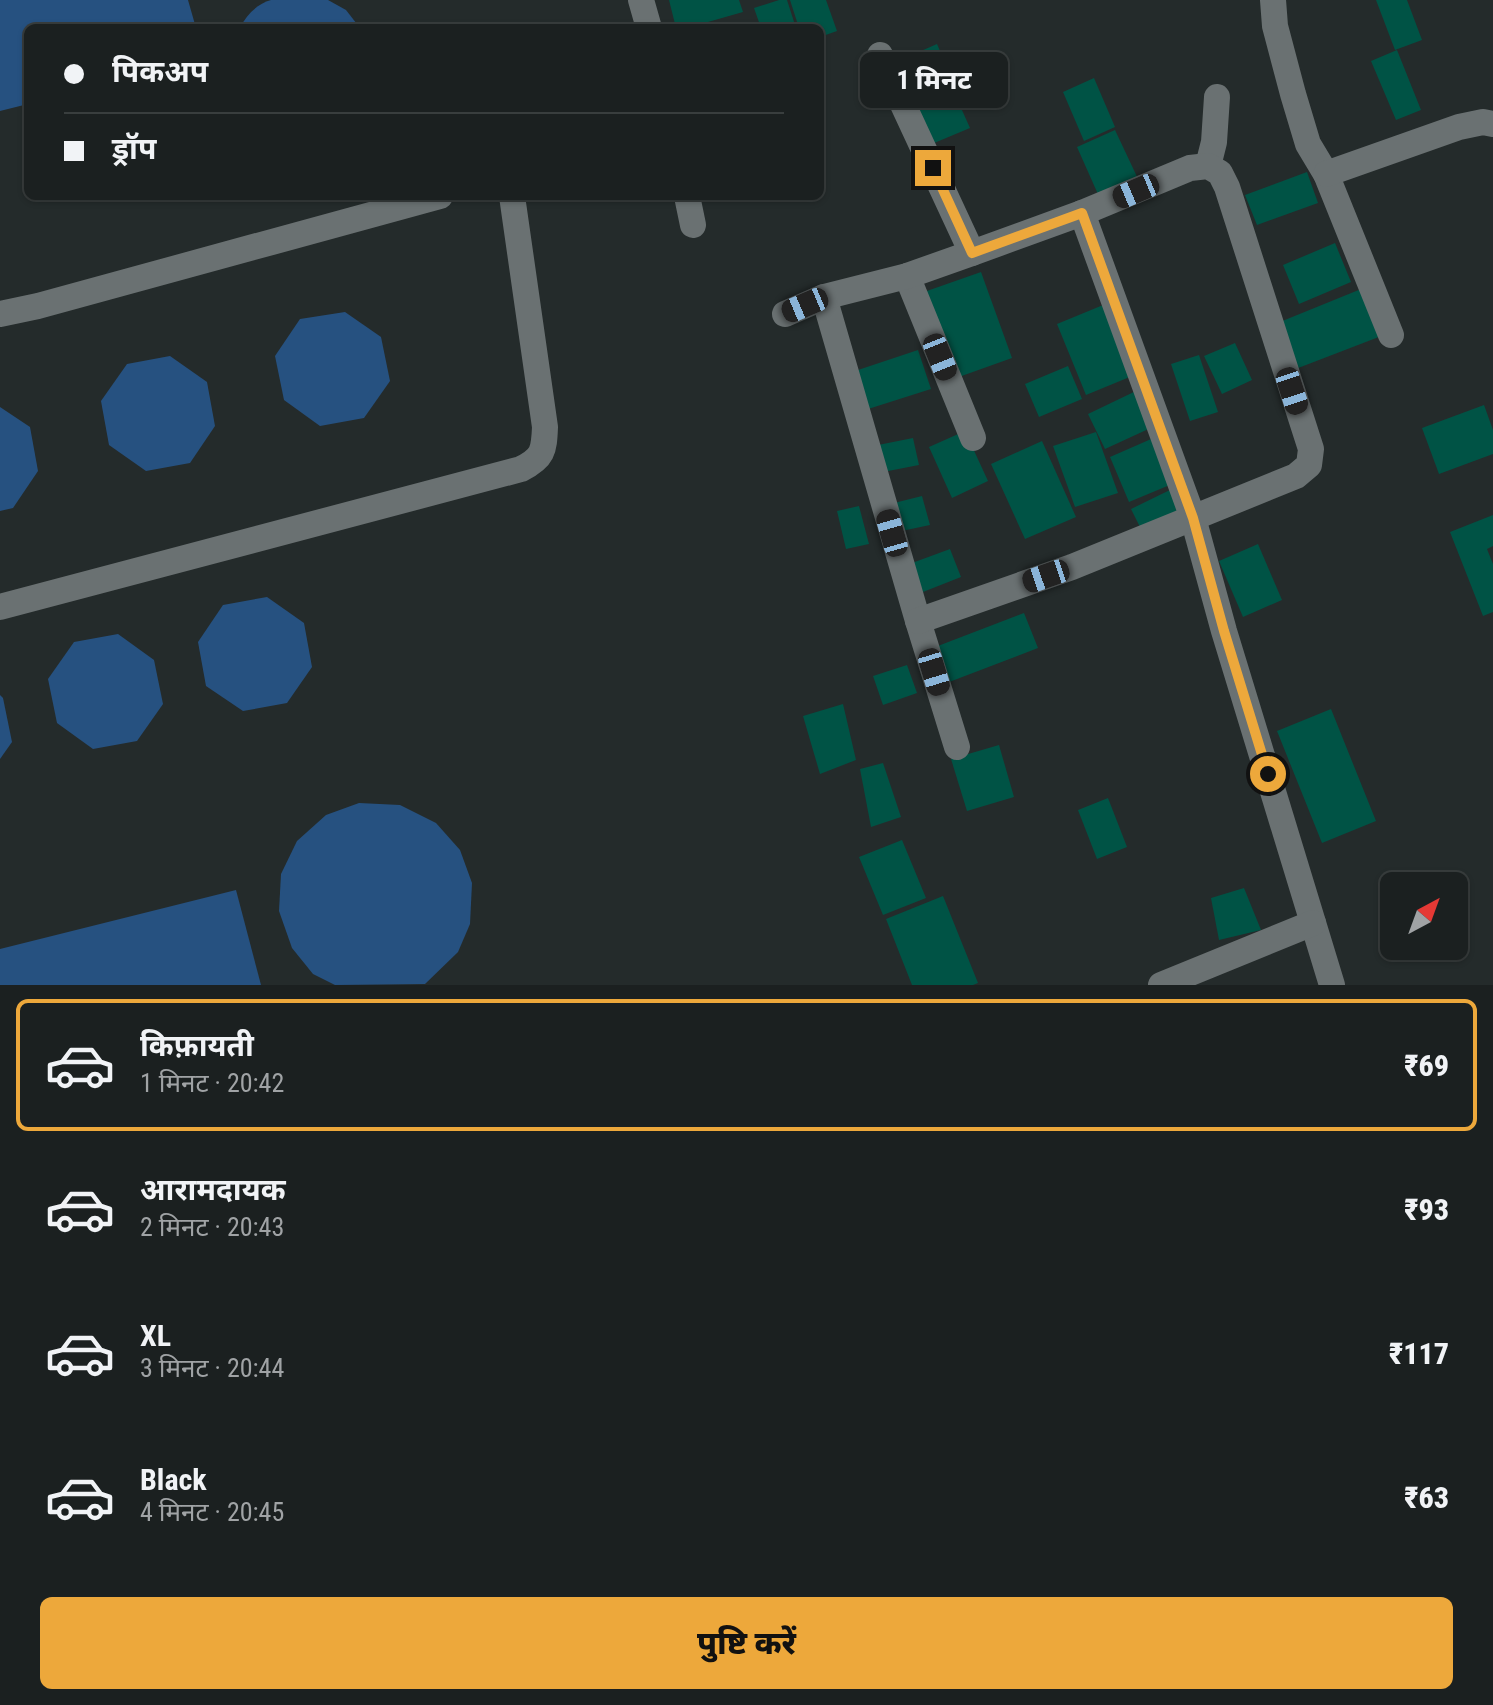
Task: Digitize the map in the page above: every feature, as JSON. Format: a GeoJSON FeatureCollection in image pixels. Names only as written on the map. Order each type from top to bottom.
{"type":"FeatureCollection","features":[{"type":"Feature","properties":{"kind":"street"},"geometry":{"type":"LineString","coordinates":[[641,0],[648,24]]}},
{"type":"Feature","properties":{"kind":"street"},"geometry":{"type":"LineString","coordinates":[[1273,0],[1275,26],[1308,144],[1326,174],[1391,335]]}},
{"type":"Feature","properties":{"kind":"street"},"geometry":{"type":"LineString","coordinates":[[880,55],[972,253]]}},
{"type":"Feature","properties":{"kind":"street"},"geometry":{"type":"LineString","coordinates":[[1208,166],[1214,142],[1217,97]]}},
{"type":"Feature","properties":{"kind":"street"},"geometry":{"type":"LineString","coordinates":[[1326,174],[1459,127],[1483,122],[1493,124]]}},
{"type":"Feature","properties":{"kind":"street"},"geometry":{"type":"LineString","coordinates":[[785,314],[824,297],[907,276],[972,253],[1082,213],[1190,168],[1208,166],[1220,173],[1227,187],[1311,449],[1309,465],[1296,476],[1072,567],[918,621]]}},
{"type":"Feature","properties":{"kind":"street"},"geometry":{"type":"LineString","coordinates":[[0,314],[425,200]]}},
{"type":"Feature","properties":{"kind":"street"},"geometry":{"type":"LineString","coordinates":[[0,607],[521,469],[536,461],[544,445],[545,427],[513,200]]}},
{"type":"Feature","properties":{"kind":"street"},"geometry":{"type":"LineString","coordinates":[[688,200],[693,225]]}},
{"type":"Feature","properties":{"kind":"street"},"geometry":{"type":"LineString","coordinates":[[1082,213],[1193,518],[1224,631],[1332,985]]}},
{"type":"Feature","properties":{"kind":"street"},"geometry":{"type":"LineString","coordinates":[[907,276],[973,438]]}},
{"type":"Feature","properties":{"kind":"street"},"geometry":{"type":"LineString","coordinates":[[824,297],[957,747]]}},
{"type":"Feature","properties":{"kind":"street"},"geometry":{"type":"LineString","coordinates":[[1161,985],[1313,923]]}},
{"type":"Feature","properties":{"kind":"water"},"geometry":{"type":"Polygon","coordinates":[[[0,0],[188,0],[195,24],[24,24],[24,105],[0,111],[0,0]]]}},
{"type":"Feature","properties":{"kind":"water"},"geometry":{"type":"Polygon","coordinates":[[[271,0],[328,0],[346,10],[357,24],[242,24],[261,4],[271,0]]]}},
{"type":"Feature","properties":{"kind":"water"},"geometry":{"type":"Polygon","coordinates":[[[345,312],[381,337],[390,381],[364,418],[320,426],[284,400],[275,356],[300,319],[345,312]]]}},
{"type":"Feature","properties":{"kind":"water"},"geometry":{"type":"Polygon","coordinates":[[[170,356],[207,382],[215,426],[190,463],[146,471],[109,445],[101,401],[127,364],[170,356]]]}},
{"type":"Feature","properties":{"kind":"water"},"geometry":{"type":"Polygon","coordinates":[[[0,407],[30,427],[38,471],[13,508],[0,511],[0,407]]]}},
{"type":"Feature","properties":{"kind":"water"},"geometry":{"type":"Polygon","coordinates":[[[267,597],[304,623],[312,667],[287,703],[243,711],[206,686],[198,642],[223,605],[267,597]]]}},
{"type":"Feature","properties":{"kind":"water"},"geometry":{"type":"Polygon","coordinates":[[[118,634],[154,660],[163,704],[137,741],[93,749],[57,723],[48,679],[74,642],[118,634]]]}},
{"type":"Feature","properties":{"kind":"water"},"geometry":{"type":"Polygon","coordinates":[[[0,695],[12,742],[0,759],[0,695]]]}},
{"type":"Feature","properties":{"kind":"water"},"geometry":{"type":"Polygon","coordinates":[[[359,803],[400,805],[436,823],[460,850],[472,883],[470,924],[458,952],[425,984],[335,985],[313,974],[292,948],[279,911],[281,874],[297,841],[326,815],[359,803]]]}},
{"type":"Feature","properties":{"kind":"water"},"geometry":{"type":"Polygon","coordinates":[[[236,890],[261,985],[0,985],[0,949],[236,890]]]}},
{"type":"Feature","properties":{"kind":"building"},"geometry":{"type":"Polygon","coordinates":[[[669,0],[739,0],[743,12],[701,24],[675,24],[669,0]]]}},
{"type":"Feature","properties":{"kind":"building"},"geometry":{"type":"Polygon","coordinates":[[[787,0],[795,24],[760,24],[754,8],[787,0]]]}},
{"type":"Feature","properties":{"kind":"building"},"geometry":{"type":"Polygon","coordinates":[[[790,0],[826,0],[837,31],[824,36],[824,24],[798,24],[790,0]]]}},
{"type":"Feature","properties":{"kind":"building"},"geometry":{"type":"Polygon","coordinates":[[[1376,0],[1407,0],[1422,40],[1395,50],[1376,0]]]}},
{"type":"Feature","properties":{"kind":"building"},"geometry":{"type":"Polygon","coordinates":[[[937,44],[954,83],[908,103],[891,64],[937,44]]]}},
{"type":"Feature","properties":{"kind":"building"},"geometry":{"type":"Polygon","coordinates":[[[1397,50],[1421,110],[1396,120],[1371,61],[1397,50]]]}},
{"type":"Feature","properties":{"kind":"building"},"geometry":{"type":"Polygon","coordinates":[[[1094,78],[1115,127],[1084,141],[1063,92],[1094,78]]]}},
{"type":"Feature","properties":{"kind":"building"},"geometry":{"type":"Polygon","coordinates":[[[953,90],[970,128],[927,146],[910,108],[953,90]]]}},
{"type":"Feature","properties":{"kind":"building"},"geometry":{"type":"Polygon","coordinates":[[[1115,130],[1140,183],[1101,201],[1077,147],[1115,130]]]}},
{"type":"Feature","properties":{"kind":"building"},"geometry":{"type":"Polygon","coordinates":[[[1307,172],[1318,203],[1257,225],[1245,195],[1307,172]]]}},
{"type":"Feature","properties":{"kind":"building"},"geometry":{"type":"Polygon","coordinates":[[[1335,243],[1351,282],[1299,304],[1283,265],[1335,243]]]}},
{"type":"Feature","properties":{"kind":"building"},"geometry":{"type":"Polygon","coordinates":[[[981,272],[1012,358],[956,378],[924,292],[981,272]]]}},
{"type":"Feature","properties":{"kind":"building"},"geometry":{"type":"Polygon","coordinates":[[[1366,287],[1384,335],[1293,370],[1275,324],[1366,287]]]}},
{"type":"Feature","properties":{"kind":"building"},"geometry":{"type":"Polygon","coordinates":[[[1108,303],[1137,374],[1086,395],[1057,324],[1108,303]]]}},
{"type":"Feature","properties":{"kind":"building"},"geometry":{"type":"Polygon","coordinates":[[[1235,343],[1252,380],[1222,394],[1204,356],[1235,343]]]}},
{"type":"Feature","properties":{"kind":"building"},"geometry":{"type":"Polygon","coordinates":[[[918,350],[931,389],[865,410],[852,372],[918,350]]]}},
{"type":"Feature","properties":{"kind":"building"},"geometry":{"type":"Polygon","coordinates":[[[1199,355],[1218,412],[1190,421],[1171,364],[1199,355]]]}},
{"type":"Feature","properties":{"kind":"building"},"geometry":{"type":"Polygon","coordinates":[[[1068,366],[1082,399],[1039,417],[1025,384],[1068,366]]]}},
{"type":"Feature","properties":{"kind":"building"},"geometry":{"type":"Polygon","coordinates":[[[1138,390],[1155,426],[1105,449],[1088,414],[1138,390]]]}},
{"type":"Feature","properties":{"kind":"building"},"geometry":{"type":"Polygon","coordinates":[[[1484,405],[1493,430],[1493,454],[1439,474],[1422,428],[1484,405]]]}},
{"type":"Feature","properties":{"kind":"building"},"geometry":{"type":"Polygon","coordinates":[[[965,431],[988,481],[952,498],[929,447],[965,431]]]}},
{"type":"Feature","properties":{"kind":"building"},"geometry":{"type":"Polygon","coordinates":[[[1096,432],[1118,493],[1075,507],[1053,446],[1096,432]]]}},
{"type":"Feature","properties":{"kind":"building"},"geometry":{"type":"Polygon","coordinates":[[[1158,436],[1177,482],[1129,502],[1110,457],[1158,436]]]}},
{"type":"Feature","properties":{"kind":"building"},"geometry":{"type":"Polygon","coordinates":[[[913,438],[919,465],[878,473],[873,446],[913,438]]]}},
{"type":"Feature","properties":{"kind":"building"},"geometry":{"type":"Polygon","coordinates":[[[1042,441],[1076,517],[1025,539],[991,464],[1042,441]]]}},
{"type":"Feature","properties":{"kind":"building"},"geometry":{"type":"Polygon","coordinates":[[[1174,488],[1184,508],[1141,529],[1131,509],[1174,488]]]}},
{"type":"Feature","properties":{"kind":"building"},"geometry":{"type":"Polygon","coordinates":[[[922,496],[930,525],[897,532],[890,504],[922,496]]]}},
{"type":"Feature","properties":{"kind":"building"},"geometry":{"type":"Polygon","coordinates":[[[859,506],[869,544],[846,549],[837,511],[859,506]]]}},
{"type":"Feature","properties":{"kind":"building"},"geometry":{"type":"Polygon","coordinates":[[[1493,515],[1493,546],[1487,549],[1493,564],[1493,612],[1483,616],[1450,532],[1493,515]]]}},
{"type":"Feature","properties":{"kind":"building"},"geometry":{"type":"Polygon","coordinates":[[[1258,544],[1282,600],[1243,617],[1219,561],[1258,544]]]}},
{"type":"Feature","properties":{"kind":"building"},"geometry":{"type":"Polygon","coordinates":[[[950,549],[961,577],[923,592],[912,563],[950,549]]]}},
{"type":"Feature","properties":{"kind":"building"},"geometry":{"type":"Polygon","coordinates":[[[1024,613],[1038,648],[944,684],[930,649],[1024,613]]]}},
{"type":"Feature","properties":{"kind":"building"},"geometry":{"type":"Polygon","coordinates":[[[907,665],[917,693],[883,705],[873,676],[907,665]]]}},
{"type":"Feature","properties":{"kind":"building"},"geometry":{"type":"Polygon","coordinates":[[[843,704],[856,760],[820,774],[803,716],[843,704]]]}},
{"type":"Feature","properties":{"kind":"building"},"geometry":{"type":"Polygon","coordinates":[[[1331,709],[1376,821],[1322,843],[1277,731],[1331,709]]]}},
{"type":"Feature","properties":{"kind":"building"},"geometry":{"type":"Polygon","coordinates":[[[999,745],[1014,797],[967,811],[951,759],[999,745]]]}},
{"type":"Feature","properties":{"kind":"building"},"geometry":{"type":"Polygon","coordinates":[[[883,763],[901,817],[871,827],[860,769],[883,763]]]}},
{"type":"Feature","properties":{"kind":"building"},"geometry":{"type":"Polygon","coordinates":[[[1108,798],[1127,847],[1097,859],[1078,810],[1108,798]]]}},
{"type":"Feature","properties":{"kind":"building"},"geometry":{"type":"Polygon","coordinates":[[[902,840],[926,898],[883,915],[859,857],[902,840]]]}},
{"type":"Feature","properties":{"kind":"building"},"geometry":{"type":"Polygon","coordinates":[[[1244,888],[1261,930],[1219,940],[1211,898],[1244,888]]]}},
{"type":"Feature","properties":{"kind":"building"},"geometry":{"type":"Polygon","coordinates":[[[943,896],[978,983],[912,985],[886,919],[943,896]]]}},
{"type":"Feature","properties":{"kind":"route"},"geometry":{"type":"LineString","coordinates":[[933,168],[972,253],[1082,213],[1193,518],[1268,774]]}}]}
